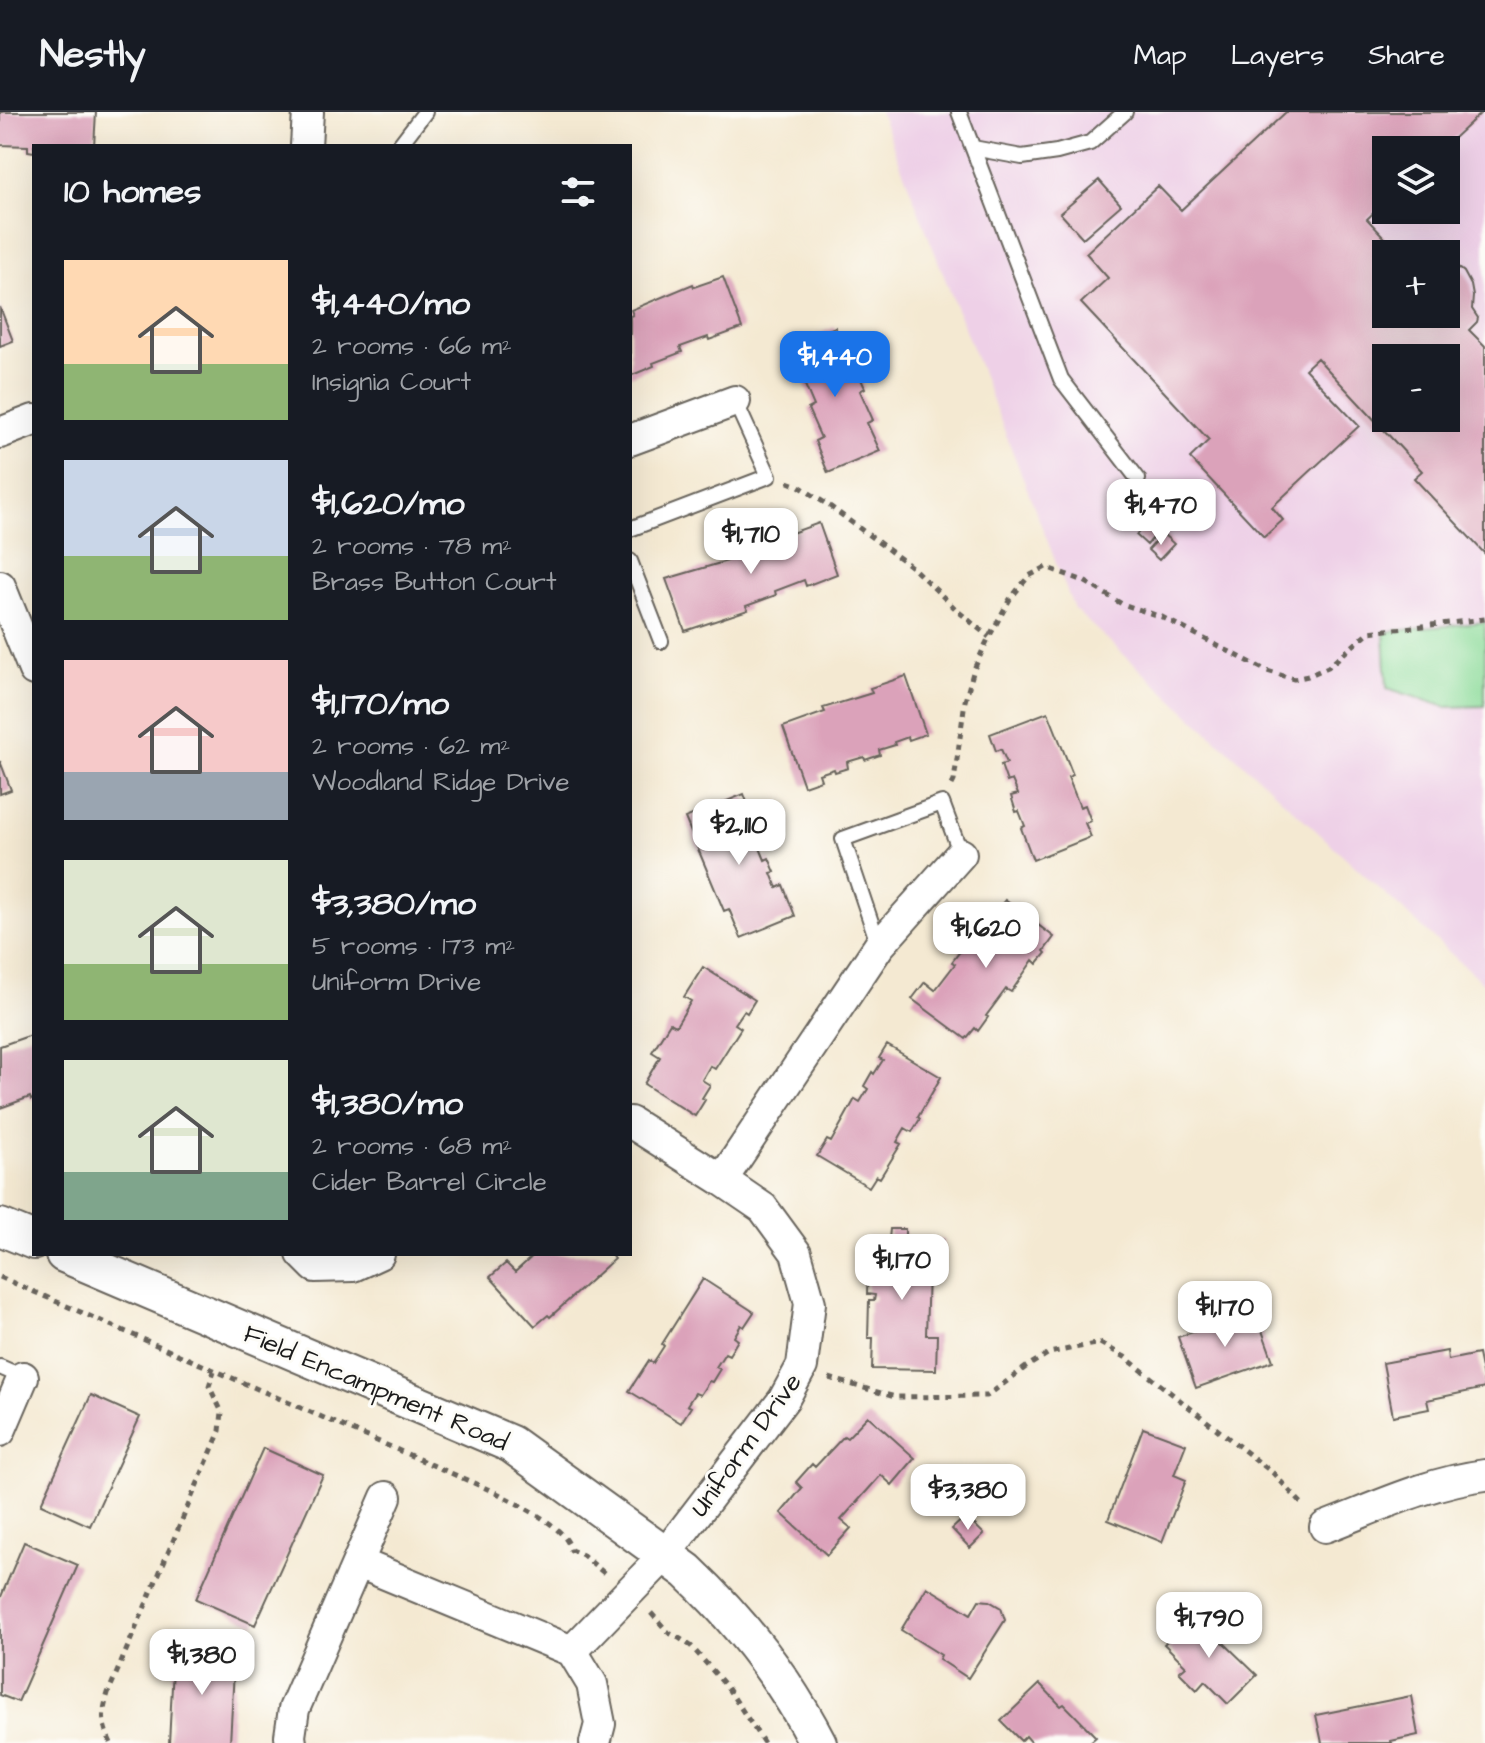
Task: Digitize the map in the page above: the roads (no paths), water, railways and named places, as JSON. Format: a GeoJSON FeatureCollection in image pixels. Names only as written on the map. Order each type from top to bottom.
{"type":"FeatureCollection","features":[{"type":"Feature","properties":{"kind":"street"},"geometry":{"type":"LineString","coordinates":[[306,144],[308,112]]}},
{"type":"Feature","properties":{"kind":"street"},"geometry":{"type":"LineString","coordinates":[[632,439],[735,401]]}},
{"type":"Feature","properties":{"kind":"street"},"geometry":{"type":"LineString","coordinates":[[0,433],[32,421]]}},
{"type":"Feature","properties":{"kind":"street"},"geometry":{"type":"LineString","coordinates":[[0,586],[32,665]]}},
{"type":"Feature","properties":{"kind":"street"},"geometry":{"type":"LineString","coordinates":[[722,1180],[879,946],[961,854]]}},
{"type":"Feature","properties":{"kind":"street","name":"Uniform Drive"},"geometry":{"type":"LineString","coordinates":[[572,1651],[664,1556],[784,1399],[802,1366],[810,1303],[796,1253],[763,1208],[632,1123]]}},
{"type":"Feature","properties":{"kind":"street"},"geometry":{"type":"LineString","coordinates":[[0,1227],[32,1240]]}},
{"type":"Feature","properties":{"kind":"street","name":"Field Encampment Road"},"geometry":{"type":"LineString","coordinates":[[69,1256],[511,1444],[687,1571],[729,1613],[770,1667],[818,1743]]}},
{"type":"Feature","properties":{"kind":"street"},"geometry":{"type":"LineString","coordinates":[[304,1256],[315,1267],[353,1266],[375,1256]]}},
{"type":"Feature","properties":{"kind":"street"},"geometry":{"type":"LineString","coordinates":[[0,1431],[11,1372]]}},
{"type":"Feature","properties":{"kind":"street"},"geometry":{"type":"LineString","coordinates":[[1325,1527],[1423,1489],[1485,1475]]}},
{"type":"Feature","properties":{"kind":"street"},"geometry":{"type":"LineString","coordinates":[[291,1743],[294,1709],[386,1497]]}},
{"type":"Feature","properties":{"kind":"street"},"geometry":{"type":"LineString","coordinates":[[359,1563],[572,1651],[592,1684],[600,1724],[595,1743]]}},
{"type":"Feature","properties":{"kind":"lane"},"geometry":{"type":"LineString","coordinates":[[401,144],[425,112]]}},
{"type":"Feature","properties":{"kind":"lane"},"geometry":{"type":"LineString","coordinates":[[959,112],[1061,379],[1138,479]]}},
{"type":"Feature","properties":{"kind":"lane"},"geometry":{"type":"LineString","coordinates":[[973,148],[1022,157],[1057,152],[1090,143],[1125,112]]}},
{"type":"Feature","properties":{"kind":"lane"},"geometry":{"type":"LineString","coordinates":[[632,528],[769,476],[735,401]]}},
{"type":"Feature","properties":{"kind":"lane"},"geometry":{"type":"LineString","coordinates":[[632,566],[661,641]]}},
{"type":"Feature","properties":{"kind":"lane"},"geometry":{"type":"LineString","coordinates":[[879,946],[843,839],[942,803],[961,854]]}}]}
